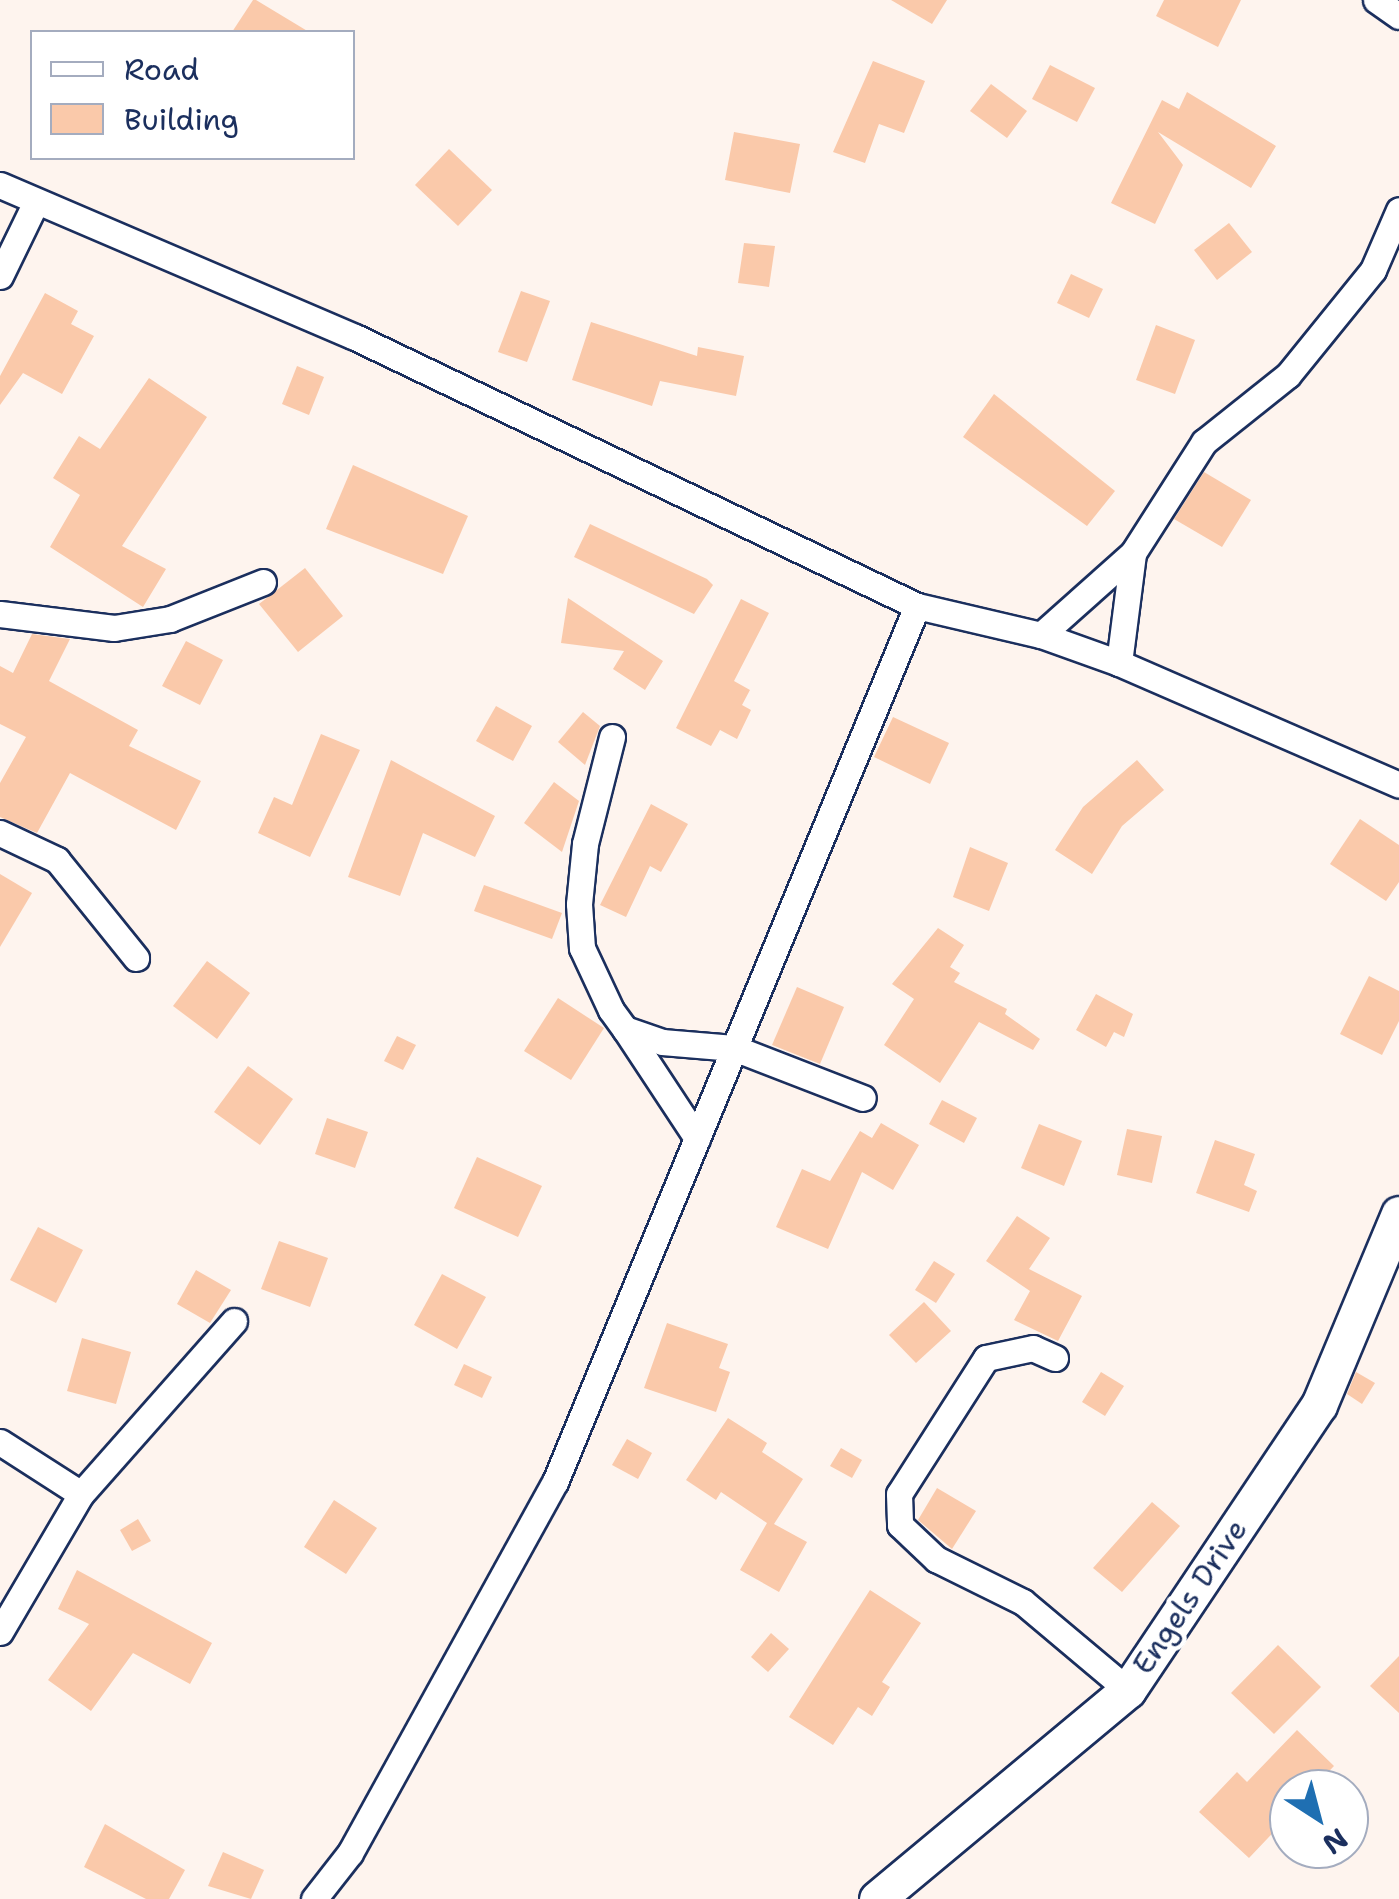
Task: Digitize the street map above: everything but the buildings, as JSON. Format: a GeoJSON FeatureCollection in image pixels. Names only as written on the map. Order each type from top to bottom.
{"type":"FeatureCollection","features":[{"type":"Feature","properties":{"kind":"street"},"geometry":{"type":"LineString","coordinates":[[1376,0],[1399,16]]}},
{"type":"Feature","properties":{"kind":"street"},"geometry":{"type":"LineString","coordinates":[[0,186],[372,345],[917,606],[1041,635],[1118,662],[1399,784]]}},
{"type":"Feature","properties":{"kind":"street"},"geometry":{"type":"LineString","coordinates":[[0,276],[36,202]]}},
{"type":"Feature","properties":{"kind":"street"},"geometry":{"type":"LineString","coordinates":[[1041,635],[1134,553],[1204,442],[1288,375],[1373,270],[1399,210]]}},
{"type":"Feature","properties":{"kind":"street"},"geometry":{"type":"LineString","coordinates":[[1118,662],[1134,553]]}},
{"type":"Feature","properties":{"kind":"street"},"geometry":{"type":"LineString","coordinates":[[0,614],[114,628],[170,619],[262,582]]}},
{"type":"Feature","properties":{"kind":"street"},"geometry":{"type":"LineString","coordinates":[[314,1899],[350,1853],[555,1482],[917,606]]}},
{"type":"Feature","properties":{"kind":"street"},"geometry":{"type":"LineString","coordinates":[[612,737],[585,844],[579,904],[582,948],[625,1029],[697,1138]]}},
{"type":"Feature","properties":{"kind":"street"},"geometry":{"type":"LineString","coordinates":[[0,833],[57,860],[136,958]]}},
{"type":"Feature","properties":{"kind":"street"},"geometry":{"type":"LineString","coordinates":[[625,1029],[662,1042],[734,1048],[863,1098]]}},
{"type":"Feature","properties":{"kind":"street","name":"Engels Drive"},"geometry":{"type":"LineString","coordinates":[[876,1899],[1128,1690],[1318,1404],[1399,1214]]}},
{"type":"Feature","properties":{"kind":"street"},"geometry":{"type":"LineString","coordinates":[[0,1632],[81,1494],[234,1321]]}},
{"type":"Feature","properties":{"kind":"street"},"geometry":{"type":"LineString","coordinates":[[1055,1358],[1033,1348],[986,1358],[898,1494],[900,1525],[936,1559],[1023,1602],[1128,1690]]}},
{"type":"Feature","properties":{"kind":"street"},"geometry":{"type":"LineString","coordinates":[[0,1442],[81,1494]]}}]}
